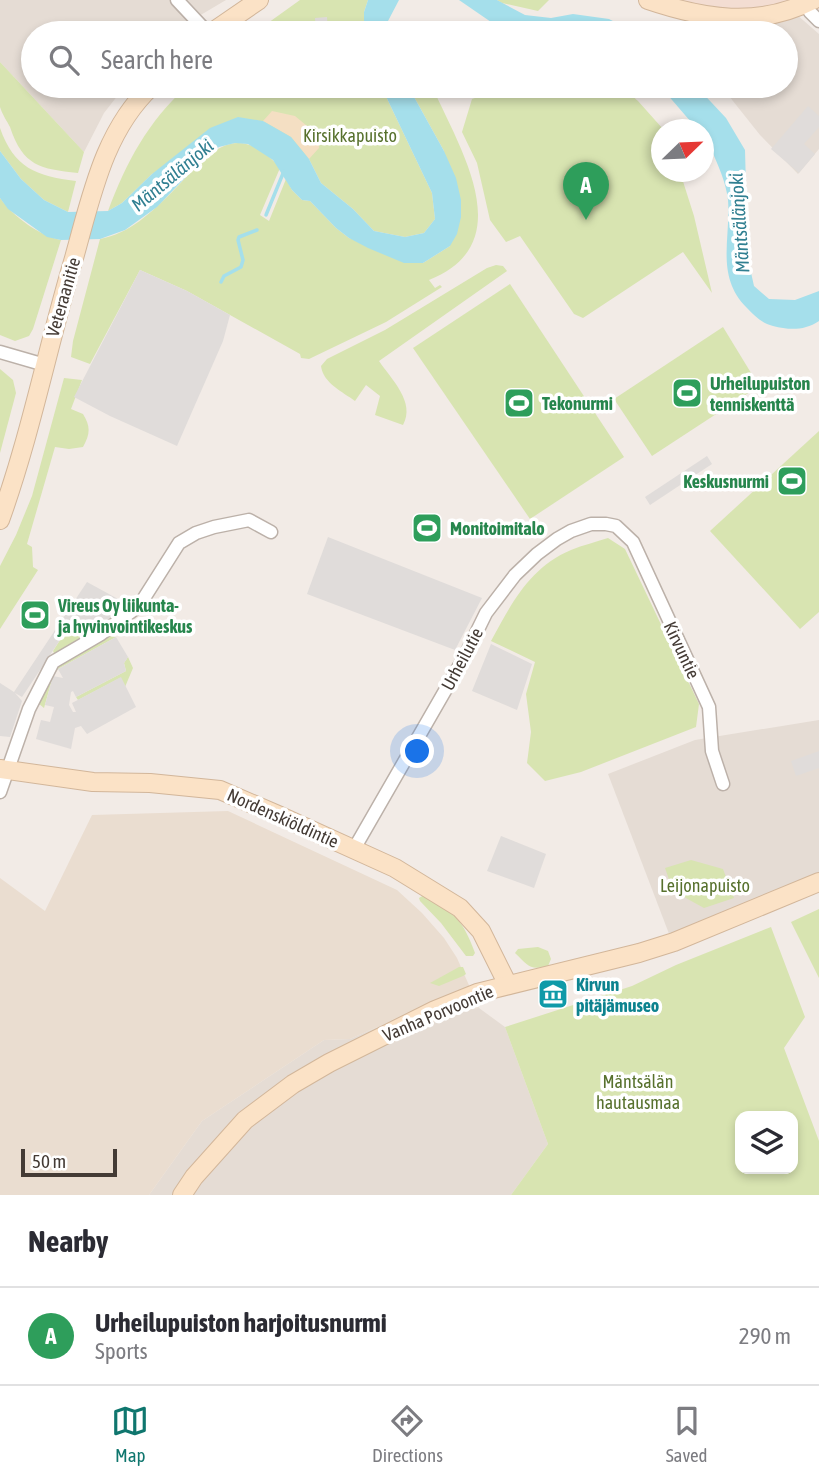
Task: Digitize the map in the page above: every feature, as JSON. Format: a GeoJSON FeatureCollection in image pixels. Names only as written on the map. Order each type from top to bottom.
{"type":"FeatureCollection","features":[{"type":"Feature","properties":{"kind":"main road"},"geometry":{"type":"LineString","coordinates":[[227,21],[259,0]]}},
{"type":"Feature","properties":{"kind":"main road"},"geometry":{"type":"LineString","coordinates":[[648,0],[676,9],[735,18],[760,18],[810,2]]}},
{"type":"Feature","properties":{"kind":"main road","name":"Veteraanitie"},"geometry":{"type":"LineString","coordinates":[[0,520],[14,482],[96,177],[112,142],[142,98]]}},
{"type":"Feature","properties":{"kind":"main road","name":"Nordenskiöldintie"},"geometry":{"type":"LineString","coordinates":[[4,770],[93,782],[150,783],[220,790],[354,849],[427,886],[460,908],[481,930],[508,985]]}},
{"type":"Feature","properties":{"kind":"main road","name":"Vanha Porvoontie"},"geometry":{"type":"LineString","coordinates":[[182,1195],[194,1177],[238,1128],[293,1084],[435,1010],[477,993],[674,942],[819,882]]}},
{"type":"Feature","properties":{"kind":"street"},"geometry":{"type":"LineString","coordinates":[[177,0],[197,21]]}},
{"type":"Feature","properties":{"kind":"street"},"geometry":{"type":"LineString","coordinates":[[810,2],[810,12],[819,21]]}},
{"type":"Feature","properties":{"kind":"street"},"geometry":{"type":"LineString","coordinates":[[0,352],[45,365]]}},
{"type":"Feature","properties":{"kind":"street"},"geometry":{"type":"LineString","coordinates":[[0,792],[4,770],[29,709],[53,662],[101,634],[139,606],[179,543],[214,527],[249,520],[271,532]]}},
{"type":"Feature","properties":{"kind":"street","name":"Urheilutie"},"geometry":{"type":"LineString","coordinates":[[354,849],[496,598],[537,554],[571,531],[591,524],[616,526]]}},
{"type":"Feature","properties":{"kind":"street","name":"Kirvuntie"},"geometry":{"type":"LineString","coordinates":[[616,526],[633,542],[709,707],[712,751],[723,784]]}},
{"type":"Feature","properties":{"kind":"shaded area"},"geometry":{"type":"Polygon","coordinates":[[[0,0],[226,0],[190,21],[21,21],[21,84],[0,62],[0,0]]]}},
{"type":"Feature","properties":{"kind":"shaded area"},"geometry":{"type":"Polygon","coordinates":[[[644,0],[819,0],[819,10],[774,21],[686,21],[644,0]]]}},
{"type":"Feature","properties":{"kind":"shaded area"},"geometry":{"type":"Polygon","coordinates":[[[796,14],[819,34],[819,149],[798,174],[760,135],[731,98],[798,98],[798,21],[774,21],[796,14]]]}},
{"type":"Feature","properties":{"kind":"shaded area"},"geometry":{"type":"Polygon","coordinates":[[[327,17],[327,21],[315,21],[315,18],[327,17]]]}},
{"type":"Feature","properties":{"kind":"shaded area"},"geometry":{"type":"Polygon","coordinates":[[[34,98],[116,98],[104,113],[84,152],[34,98]]]}},
{"type":"Feature","properties":{"kind":"shaded area"},"geometry":{"type":"Polygon","coordinates":[[[808,106],[819,116],[819,127],[804,144],[815,154],[799,173],[771,149],[808,106]]]}},
{"type":"Feature","properties":{"kind":"shaded area"},"geometry":{"type":"Polygon","coordinates":[[[140,270],[187,291],[230,315],[223,341],[177,446],[74,397],[140,270]]]}},
{"type":"Feature","properties":{"kind":"shaded area"},"geometry":{"type":"Polygon","coordinates":[[[707,456],[712,464],[650,505],[645,497],[707,456]]]}},
{"type":"Feature","properties":{"kind":"shaded area"},"geometry":{"type":"Polygon","coordinates":[[[328,537],[482,598],[455,650],[307,594],[328,537]]]}},
{"type":"Feature","properties":{"kind":"shaded area"},"geometry":{"type":"Polygon","coordinates":[[[87,582],[129,605],[118,621],[101,634],[82,633],[62,637],[22,697],[15,693],[22,701],[10,737],[0,736],[0,683],[14,692],[87,582]]]}},
{"type":"Feature","properties":{"kind":"shaded area"},"geometry":{"type":"Polygon","coordinates":[[[116,637],[128,657],[124,663],[126,671],[76,697],[73,691],[71,692],[69,705],[73,712],[76,712],[72,703],[121,677],[136,707],[87,734],[81,726],[75,728],[71,749],[36,739],[41,720],[50,722],[54,707],[45,705],[53,676],[63,678],[58,669],[116,637]]]}},
{"type":"Feature","properties":{"kind":"shaded area"},"geometry":{"type":"Polygon","coordinates":[[[491,644],[532,664],[517,710],[472,691],[491,644]]]}},
{"type":"Feature","properties":{"kind":"shaded area"},"geometry":{"type":"Polygon","coordinates":[[[819,720],[819,878],[671,939],[608,774],[695,740],[819,720]]]}},
{"type":"Feature","properties":{"kind":"shaded area"},"geometry":{"type":"Polygon","coordinates":[[[819,751],[819,768],[796,776],[791,761],[819,751]]]}},
{"type":"Feature","properties":{"kind":"shaded area"},"geometry":{"type":"Polygon","coordinates":[[[228,811],[397,890],[444,938],[457,958],[479,1008],[375,1028],[350,1039],[324,1040],[202,1121],[149,1195],[0,1195],[0,878],[45,911],[92,815],[228,811]]]}},
{"type":"Feature","properties":{"kind":"shaded area"},"geometry":{"type":"Polygon","coordinates":[[[501,836],[546,854],[534,888],[487,871],[501,836]]]}},
{"type":"Feature","properties":{"kind":"shaded area"},"geometry":{"type":"Polygon","coordinates":[[[479,1008],[505,1027],[548,1144],[511,1195],[149,1195],[202,1121],[324,1040],[350,1039],[375,1028],[479,1008]]]}},
{"type":"Feature","properties":{"kind":"green space"},"geometry":{"type":"Polygon","coordinates":[[[300,0],[368,0],[364,21],[271,21],[300,0]]]}},
{"type":"Feature","properties":{"kind":"green space"},"geometry":{"type":"Polygon","coordinates":[[[497,0],[549,0],[538,11],[497,0]]]}},
{"type":"Feature","properties":{"kind":"green space"},"geometry":{"type":"Polygon","coordinates":[[[0,62],[21,84],[21,98],[34,98],[84,152],[78,173],[53,170],[27,158],[15,140],[0,107],[0,62]]]}},
{"type":"Feature","properties":{"kind":"green space","name":"Kirsikkapuisto"},"geometry":{"type":"Polygon","coordinates":[[[387,98],[432,193],[435,219],[424,233],[405,237],[374,231],[353,209],[321,183],[309,159],[263,121],[152,174],[122,203],[108,211],[140,144],[173,100],[387,98]]]}},
{"type":"Feature","properties":{"kind":"green space"},"geometry":{"type":"Polygon","coordinates":[[[415,98],[438,98],[467,165],[476,192],[478,219],[472,243],[457,264],[429,280],[435,288],[440,285],[442,287],[386,322],[309,359],[301,358],[300,354],[187,291],[140,270],[90,364],[71,357],[100,239],[121,232],[139,221],[209,155],[222,147],[235,143],[248,144],[264,152],[280,168],[260,215],[269,221],[286,179],[302,200],[310,201],[349,238],[423,263],[450,246],[444,151],[415,98]]]}},
{"type":"Feature","properties":{"kind":"green space"},"geometry":{"type":"Polygon","coordinates":[[[475,98],[635,98],[654,119],[651,119],[651,182],[683,182],[712,293],[683,252],[583,318],[574,314],[520,236],[506,242],[490,220],[477,163],[462,132],[472,99],[475,98]]]}},
{"type":"Feature","properties":{"kind":"green space"},"geometry":{"type":"Polygon","coordinates":[[[0,128],[12,152],[28,168],[49,176],[76,181],[68,212],[44,200],[21,179],[0,151],[0,128]]]}},
{"type":"Feature","properties":{"kind":"green space"},"geometry":{"type":"Polygon","coordinates":[[[0,198],[27,224],[61,240],[33,329],[29,336],[15,341],[0,335],[0,198]]]}},
{"type":"Feature","properties":{"kind":"green space"},"geometry":{"type":"Polygon","coordinates":[[[496,265],[503,266],[507,271],[379,361],[404,399],[406,416],[403,425],[375,415],[380,396],[366,385],[355,401],[325,377],[321,366],[327,359],[385,330],[496,265]]]}},
{"type":"Feature","properties":{"kind":"green space","name":"Tekonurmi"},"geometry":{"type":"Polygon","coordinates":[[[510,284],[624,457],[530,519],[413,348],[510,284]]]}},
{"type":"Feature","properties":{"kind":"green space","name":"Urheilupuiston tenniskenttä"},"geometry":{"type":"Polygon","coordinates":[[[723,327],[759,386],[652,456],[614,399],[723,327]]]}},
{"type":"Feature","properties":{"kind":"green space"},"geometry":{"type":"Polygon","coordinates":[[[0,369],[13,380],[16,393],[0,453],[0,369]]]}},
{"type":"Feature","properties":{"kind":"green space"},"geometry":{"type":"Polygon","coordinates":[[[64,378],[82,380],[71,409],[83,414],[88,434],[83,447],[55,447],[27,544],[32,547],[33,567],[38,570],[0,629],[0,566],[32,496],[64,378]]]}},
{"type":"Feature","properties":{"kind":"green space","name":"Keskusnurmi"},"geometry":{"type":"Polygon","coordinates":[[[819,431],[819,612],[800,629],[710,531],[819,431]]]}},
{"type":"Feature","properties":{"kind":"green space"},"geometry":{"type":"Polygon","coordinates":[[[608,538],[625,549],[699,704],[696,727],[581,772],[545,781],[527,763],[531,732],[526,694],[535,662],[491,641],[514,600],[544,566],[571,550],[608,538]]]}},
{"type":"Feature","properties":{"kind":"green space"},"geometry":{"type":"Polygon","coordinates":[[[82,633],[81,640],[57,654],[54,653],[62,637],[82,633]]]}},
{"type":"Feature","properties":{"kind":"green space"},"geometry":{"type":"Polygon","coordinates":[[[106,635],[116,637],[58,669],[53,676],[44,708],[38,703],[56,667],[106,635]]]}},
{"type":"Feature","properties":{"kind":"green space"},"geometry":{"type":"Polygon","coordinates":[[[128,657],[133,668],[125,687],[120,678],[78,700],[76,697],[126,671],[124,663],[128,657]]]}},
{"type":"Feature","properties":{"kind":"green space","name":"Leijonapuisto"},"geometry":{"type":"Polygon","coordinates":[[[691,860],[723,869],[734,898],[704,908],[673,891],[665,868],[691,860]]]}},
{"type":"Feature","properties":{"kind":"green space"},"geometry":{"type":"Polygon","coordinates":[[[424,895],[450,911],[462,925],[475,953],[473,956],[466,956],[420,901],[419,898],[424,895]]]}},
{"type":"Feature","properties":{"kind":"green space"},"geometry":{"type":"Polygon","coordinates":[[[819,909],[819,978],[791,922],[819,909]]]}},
{"type":"Feature","properties":{"kind":"green space","name":"Mäntsälän hautausmaa"},"geometry":{"type":"Polygon","coordinates":[[[771,927],[805,1017],[784,1048],[819,1141],[819,1195],[511,1195],[548,1144],[505,1027],[632,986],[676,965],[771,927]]]}},
{"type":"Feature","properties":{"kind":"green space"},"geometry":{"type":"Polygon","coordinates":[[[538,947],[548,951],[551,959],[548,966],[533,967],[515,953],[518,949],[538,947]]]}},
{"type":"Feature","properties":{"kind":"green space"},"geometry":{"type":"Polygon","coordinates":[[[463,967],[466,974],[439,986],[430,983],[463,967]]]}},
{"type":"Feature","properties":{"kind":"sand"},"geometry":{"type":"Polygon","coordinates":[[[272,111],[295,116],[318,135],[319,148],[309,159],[291,137],[263,121],[272,111]]]}},
{"type":"Feature","properties":{"kind":"water"},"geometry":{"type":"Polygon","coordinates":[[[368,0],[399,0],[388,21],[364,21],[368,0]]]}},
{"type":"Feature","properties":{"kind":"water"},"geometry":{"type":"Polygon","coordinates":[[[459,0],[497,0],[525,15],[551,18],[573,14],[613,21],[490,21],[459,0]]]}},
{"type":"Feature","properties":{"kind":"water","name":"Mäntsälänjoki"},"geometry":{"type":"Polygon","coordinates":[[[387,98],[415,98],[444,151],[456,178],[461,200],[457,234],[450,246],[423,263],[404,263],[349,238],[310,201],[302,200],[292,190],[273,160],[248,144],[235,143],[219,147],[206,156],[157,207],[125,230],[100,239],[61,240],[47,237],[8,209],[0,198],[0,151],[21,179],[44,200],[68,212],[108,211],[122,203],[152,174],[210,128],[238,117],[263,121],[291,137],[309,159],[321,183],[353,209],[374,231],[405,237],[424,233],[435,219],[432,193],[387,98]]]}},
{"type":"Feature","properties":{"kind":"water","name":"Mäntsälänjoki"},"geometry":{"type":"Polygon","coordinates":[[[670,98],[707,98],[726,118],[745,150],[748,259],[754,286],[769,299],[795,300],[819,291],[819,321],[796,329],[773,326],[756,316],[737,296],[728,270],[728,200],[714,156],[714,119],[688,119],[670,98]]]}},
{"type":"Feature","properties":{"kind":"waterway"},"geometry":{"type":"LineString","coordinates":[[266,215],[284,171]]}},
{"type":"Feature","properties":{"kind":"waterway"},"geometry":{"type":"LineString","coordinates":[[221,282],[224,276],[241,267],[243,260],[239,237],[257,230]]}},
{"type":"Feature","properties":{"kind":"place","name":"Urheilupuiston harjoitusnurmi"},"geometry":{"type":"Point","coordinates":[586,220]}},
{"type":"Feature","properties":{"kind":"place","name":"Urheilupuiston tenniskenttä"},"geometry":{"type":"Point","coordinates":[687,393]}},
{"type":"Feature","properties":{"kind":"place","name":"Tekonurmi"},"geometry":{"type":"Point","coordinates":[519,403]}},
{"type":"Feature","properties":{"kind":"place","name":"Keskusnurmi"},"geometry":{"type":"Point","coordinates":[792,481]}},
{"type":"Feature","properties":{"kind":"place","name":"Monitoimitalo"},"geometry":{"type":"Point","coordinates":[427,528]}},
{"type":"Feature","properties":{"kind":"place","name":"Vireus Oy liikunta- ja hyvinvointikeskus"},"geometry":{"type":"Point","coordinates":[35,615]}},
{"type":"Feature","properties":{"kind":"place","name":"Kirvun pitäjämuseo"},"geometry":{"type":"Point","coordinates":[553,994]}}]}
